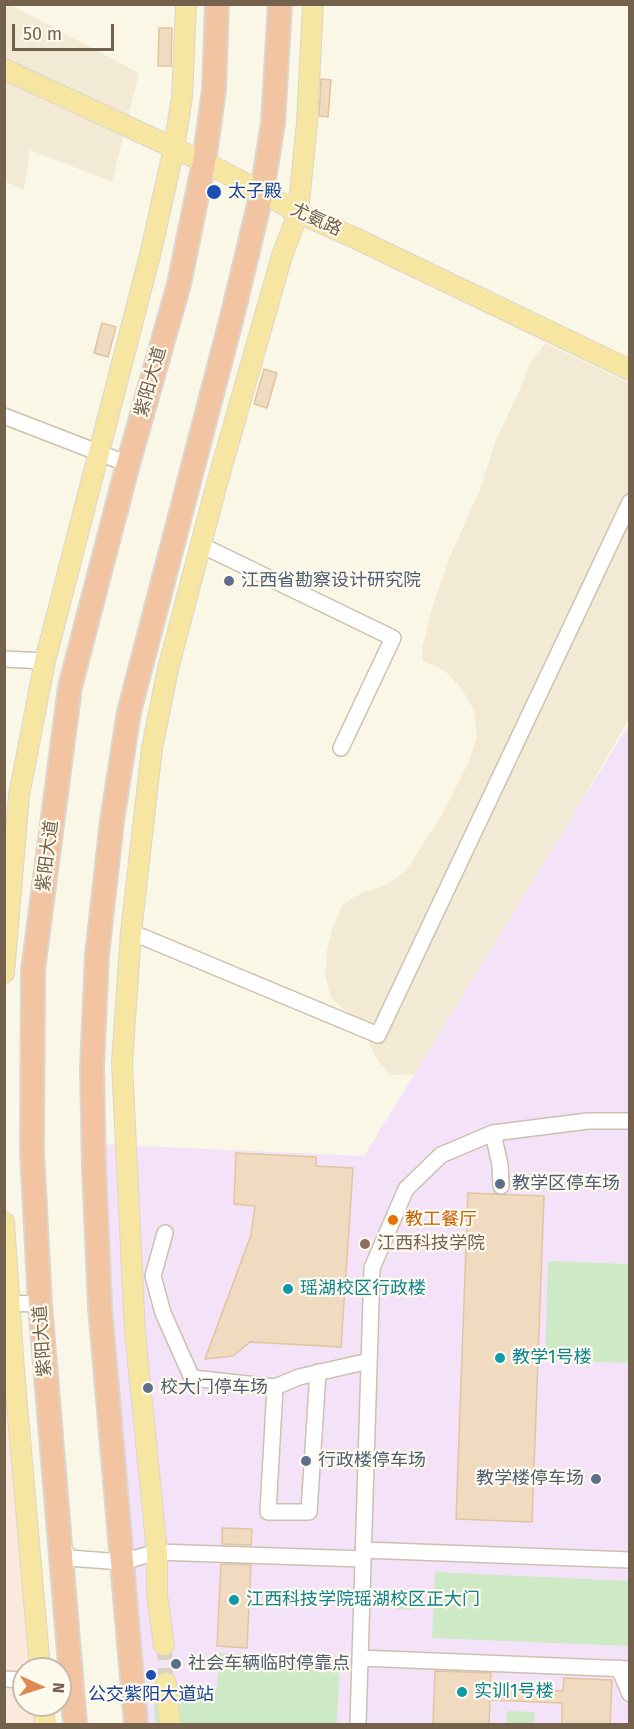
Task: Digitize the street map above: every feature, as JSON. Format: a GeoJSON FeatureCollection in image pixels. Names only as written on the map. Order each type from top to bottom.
{"type":"FeatureCollection","features":[{"type":"Feature","properties":{"kind":"highway","name":"紫阳大道"},"geometry":{"type":"LineString","coordinates":[[75,1725],[40,1304],[32,1151],[33,970],[70,687],[128,464],[179,284],[204,162],[214,90],[217,4]]}},
{"type":"Feature","properties":{"kind":"highway"},"geometry":{"type":"LineString","coordinates":[[136,1725],[100,1306],[93,1167],[92,1068],[97,955],[112,821],[129,712],[233,314],[262,192],[273,123],[280,4]]}},
{"type":"Feature","properties":{"kind":"main road"},"geometry":{"type":"LineString","coordinates":[[4,973],[7,908],[19,795],[45,660],[151,250],[174,148],[182,97],[186,4]]}},
{"type":"Feature","properties":{"kind":"main road"},"geometry":{"type":"LineString","coordinates":[[164,1645],[135,1332],[122,1063],[131,932],[152,748],[168,669],[282,256],[298,213],[308,123],[312,4]]}},
{"type":"Feature","properties":{"kind":"main road","name":"尤氨路"},"geometry":{"type":"LineString","coordinates":[[4,69],[204,162],[298,213],[630,370]]}},
{"type":"Feature","properties":{"kind":"main road"},"geometry":{"type":"LineString","coordinates":[[4,1222],[7,1303],[39,1657]]}},
{"type":"Feature","properties":{"kind":"main road"},"geometry":{"type":"LineString","coordinates":[[166,1683],[170,1725]]}},
{"type":"Feature","properties":{"kind":"street"},"geometry":{"type":"LineString","coordinates":[[4,416],[128,464]]}},
{"type":"Feature","properties":{"kind":"street"},"geometry":{"type":"LineString","coordinates":[[131,932],[378,1035],[630,502]]}},
{"type":"Feature","properties":{"kind":"street"},"geometry":{"type":"LineString","coordinates":[[201,545],[393,638],[341,748]]}},
{"type":"Feature","properties":{"kind":"street"},"geometry":{"type":"LineString","coordinates":[[4,659],[45,660]]}},
{"type":"Feature","properties":{"kind":"street"},"geometry":{"type":"LineString","coordinates":[[358,1725],[372,1268],[406,1189],[441,1155],[492,1134],[588,1121],[630,1121]]}},
{"type":"Feature","properties":{"kind":"street"},"geometry":{"type":"LineString","coordinates":[[492,1134],[500,1165],[501,1186]]}},
{"type":"Feature","properties":{"kind":"street"},"geometry":{"type":"LineString","coordinates":[[165,1233],[153,1276],[163,1313],[192,1378],[275,1387],[299,1377],[369,1361]]}},
{"type":"Feature","properties":{"kind":"street"},"geometry":{"type":"LineString","coordinates":[[7,1303],[40,1304]]}},
{"type":"Feature","properties":{"kind":"street"},"geometry":{"type":"LineString","coordinates":[[275,1387],[268,1512],[309,1512],[318,1372]]}},
{"type":"Feature","properties":{"kind":"street"},"geometry":{"type":"LineString","coordinates":[[60,1539],[69,1558],[122,1562],[157,1552],[630,1560]]}},
{"type":"Feature","properties":{"kind":"street"},"geometry":{"type":"LineString","coordinates":[[360,1658],[624,1669],[630,1694]]}},
{"type":"Feature","properties":{"kind":"shaded area"},"geometry":{"type":"Polygon","coordinates":[[[9,4],[139,73],[112,182],[30,150],[24,189],[5,182],[4,5],[9,4]]]}},
{"type":"Feature","properties":{"kind":"shaded area"},"geometry":{"type":"Polygon","coordinates":[[[545,343],[629,383],[629,719],[434,1055],[416,1074],[390,1075],[375,1057],[365,1033],[331,998],[325,974],[327,951],[332,929],[342,905],[362,893],[385,885],[405,872],[443,813],[469,761],[477,736],[474,711],[462,689],[445,671],[423,661],[422,649],[433,605],[451,554],[481,487],[496,440],[530,363],[545,343]]]}},
{"type":"Feature","properties":{"kind":"shaded area","name":"江西科技学院"},"geometry":{"type":"Polygon","coordinates":[[[629,724],[629,1724],[140,1724],[102,1331],[100,1144],[364,1156],[629,724]]]}},
{"type":"Feature","properties":{"kind":"shaded area"},"geometry":{"type":"Polygon","coordinates":[[[4,1363],[28,1657],[12,1657],[12,1675],[5,1675],[4,1363]]]}},
{"type":"Feature","properties":{"kind":"shaded area"},"geometry":{"type":"Polygon","coordinates":[[[4,1686],[12,1686],[12,1717],[37,1717],[38,1724],[5,1724],[4,1686]]]}},
{"type":"Feature","properties":{"kind":"green space"},"geometry":{"type":"Polygon","coordinates":[[[548,1261],[629,1264],[629,1363],[545,1360],[548,1261]]]}},
{"type":"Feature","properties":{"kind":"green space"},"geometry":{"type":"Polygon","coordinates":[[[435,1572],[629,1581],[629,1646],[432,1638],[435,1572]]]}},
{"type":"Feature","properties":{"kind":"green space"},"geometry":{"type":"Polygon","coordinates":[[[395,1591],[415,1591],[415,1610],[395,1609],[395,1591]]]}},
{"type":"Feature","properties":{"kind":"green space"},"geometry":{"type":"Polygon","coordinates":[[[219,1653],[340,1657],[337,1724],[155,1724],[154,1699],[157,1687],[217,1688],[219,1653]]]}},
{"type":"Feature","properties":{"kind":"green space"},"geometry":{"type":"Polygon","coordinates":[[[507,1711],[535,1712],[534,1724],[506,1724],[507,1711]]]}},
{"type":"Feature","properties":{"kind":"building"},"geometry":{"type":"Polygon","coordinates":[[[159,28],[172,28],[171,66],[158,66],[159,28]]]}},
{"type":"Feature","properties":{"kind":"building"},"geometry":{"type":"Polygon","coordinates":[[[321,79],[331,80],[328,117],[319,116],[321,79]]]}},
{"type":"Feature","properties":{"kind":"building"},"geometry":{"type":"Polygon","coordinates":[[[102,323],[116,327],[108,357],[94,353],[102,323]]]}},
{"type":"Feature","properties":{"kind":"building"},"geometry":{"type":"Polygon","coordinates":[[[264,369],[277,373],[267,408],[254,404],[264,369]]]}},
{"type":"Feature","properties":{"kind":"building","name":"瑶湖校区行政楼"},"geometry":{"type":"Polygon","coordinates":[[[236,1153],[316,1157],[316,1166],[353,1168],[341,1347],[250,1342],[233,1356],[205,1359],[251,1235],[255,1206],[234,1204],[236,1153]]]}},
{"type":"Feature","properties":{"kind":"building","name":"教学1号楼"},"geometry":{"type":"Polygon","coordinates":[[[468,1193],[544,1196],[532,1522],[456,1519],[468,1193]]]}},
{"type":"Feature","properties":{"kind":"building"},"geometry":{"type":"Polygon","coordinates":[[[222,1528],[252,1529],[251,1545],[222,1544],[222,1528]]]}},
{"type":"Feature","properties":{"kind":"building","name":"江西科技学院瑶湖校区正大门"},"geometry":{"type":"Polygon","coordinates":[[[221,1564],[251,1565],[247,1648],[217,1646],[221,1564]]]}},
{"type":"Feature","properties":{"kind":"building"},"geometry":{"type":"Polygon","coordinates":[[[435,1671],[491,1673],[490,1688],[563,1691],[564,1678],[612,1680],[610,1725],[562,1725],[562,1703],[490,1700],[489,1725],[433,1725],[435,1671]]]}},
{"type":"Feature","properties":{"kind":"tunnel"},"geometry":{"type":"LineString","coordinates":[[164,1645],[166,1683]]}},
{"type":"Feature","properties":{"kind":"place","name":"太子殿"},"geometry":{"type":"Point","coordinates":[214,192]}},
{"type":"Feature","properties":{"kind":"place","name":"江西省勘察设计研究院"},"geometry":{"type":"Point","coordinates":[229,581]}},
{"type":"Feature","properties":{"kind":"place","name":"教学区停车场"},"geometry":{"type":"Point","coordinates":[500,1184]}},
{"type":"Feature","properties":{"kind":"place","name":"教工餐厅"},"geometry":{"type":"Point","coordinates":[393,1220]}},
{"type":"Feature","properties":{"kind":"place","name":"江西科技学院"},"geometry":{"type":"Point","coordinates":[365,1244]}},
{"type":"Feature","properties":{"kind":"place","name":"瑶湖校区行政楼"},"geometry":{"type":"Point","coordinates":[288,1289]}},
{"type":"Feature","properties":{"kind":"place","name":"教学1号楼"},"geometry":{"type":"Point","coordinates":[500,1358]}},
{"type":"Feature","properties":{"kind":"place","name":"校大门停车场"},"geometry":{"type":"Point","coordinates":[148,1388]}},
{"type":"Feature","properties":{"kind":"place","name":"行政楼停车场"},"geometry":{"type":"Point","coordinates":[306,1461]}},
{"type":"Feature","properties":{"kind":"place","name":"教学楼停车场"},"geometry":{"type":"Point","coordinates":[596,1479]}},
{"type":"Feature","properties":{"kind":"place","name":"江西科技学院瑶湖校区正大门"},"geometry":{"type":"Point","coordinates":[234,1600]}},
{"type":"Feature","properties":{"kind":"place","name":"社会车辆临时停靠点"},"geometry":{"type":"Point","coordinates":[176,1664]}},
{"type":"Feature","properties":{"kind":"place","name":"公交紫阳大道站"},"geometry":{"type":"Point","coordinates":[151,1675]}},
{"type":"Feature","properties":{"kind":"place","name":"实训1号楼"},"geometry":{"type":"Point","coordinates":[462,1692]}}]}
